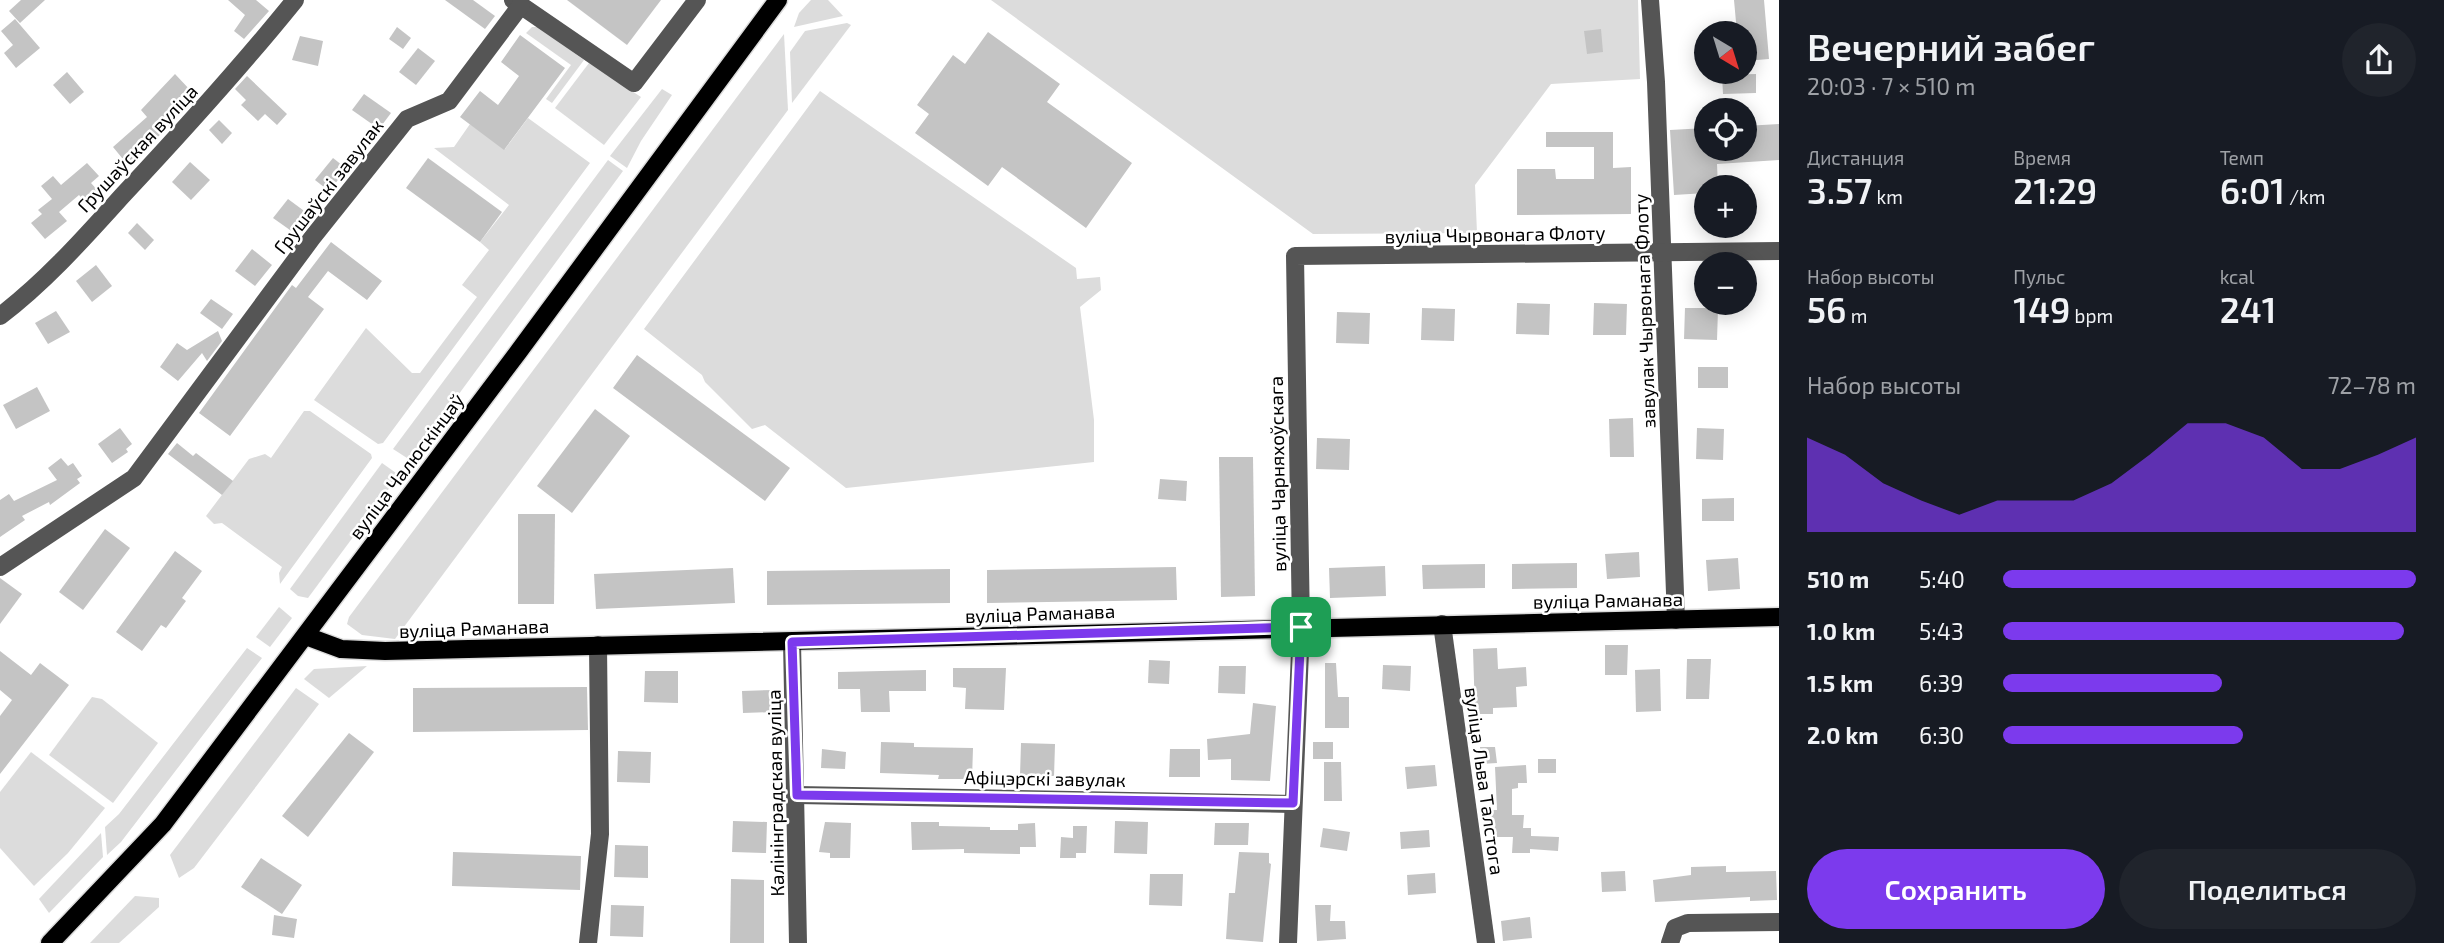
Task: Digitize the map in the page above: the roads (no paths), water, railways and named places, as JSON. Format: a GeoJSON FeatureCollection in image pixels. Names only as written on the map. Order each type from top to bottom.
{"type":"FeatureCollection","features":[{"type":"Feature","properties":{"kind":"main road","name":"вуліца Чалюскінцаў"},"geometry":{"type":"LineString","coordinates":[[50,943],[134,858],[163,824],[306,636],[778,0]]}},
{"type":"Feature","properties":{"kind":"main road","name":"вуліца Раманава"},"geometry":{"type":"LineString","coordinates":[[306,636],[341,649],[385,651],[1779,617]]}},
{"type":"Feature","properties":{"kind":"street","name":"Грушаўская вуліца"},"geometry":{"type":"LineString","coordinates":[[0,316],[50,272],[102,218],[192,121],[295,0]]}},
{"type":"Feature","properties":{"kind":"street","name":"Грушаўскі завулак"},"geometry":{"type":"LineString","coordinates":[[0,567],[134,478],[312,238],[407,119],[449,101],[517,2],[634,83],[697,0]]}},
{"type":"Feature","properties":{"kind":"street","name":"завулак Чырвонага Флоту"},"geometry":{"type":"LineString","coordinates":[[1650,0],[1657,82],[1676,620]]}},
{"type":"Feature","properties":{"kind":"street","name":"вуліца Чырвонага Флоту"},"geometry":{"type":"LineString","coordinates":[[1295,256],[1779,251]]}},
{"type":"Feature","properties":{"kind":"street","name":"вуліца Чарняхоўскага"},"geometry":{"type":"LineString","coordinates":[[1288,943],[1301,627],[1295,256]]}},
{"type":"Feature","properties":{"kind":"street","name":"вуліца Льва Талстога"},"geometry":{"type":"LineString","coordinates":[[1443,624],[1486,943]]}},
{"type":"Feature","properties":{"kind":"street","name":"Калінінградская вуліца"},"geometry":{"type":"LineString","coordinates":[[792,642],[798,943]]}},
{"type":"Feature","properties":{"kind":"street"},"geometry":{"type":"LineString","coordinates":[[588,943],[600,834],[598,645]]}},
{"type":"Feature","properties":{"kind":"street","name":"Афіцэрскі завулак"},"geometry":{"type":"LineString","coordinates":[[797,795],[1293,803]]}},
{"type":"Feature","properties":{"kind":"street"},"geometry":{"type":"LineString","coordinates":[[1670,943],[1675,928],[1688,923],[1779,922]]}}]}
